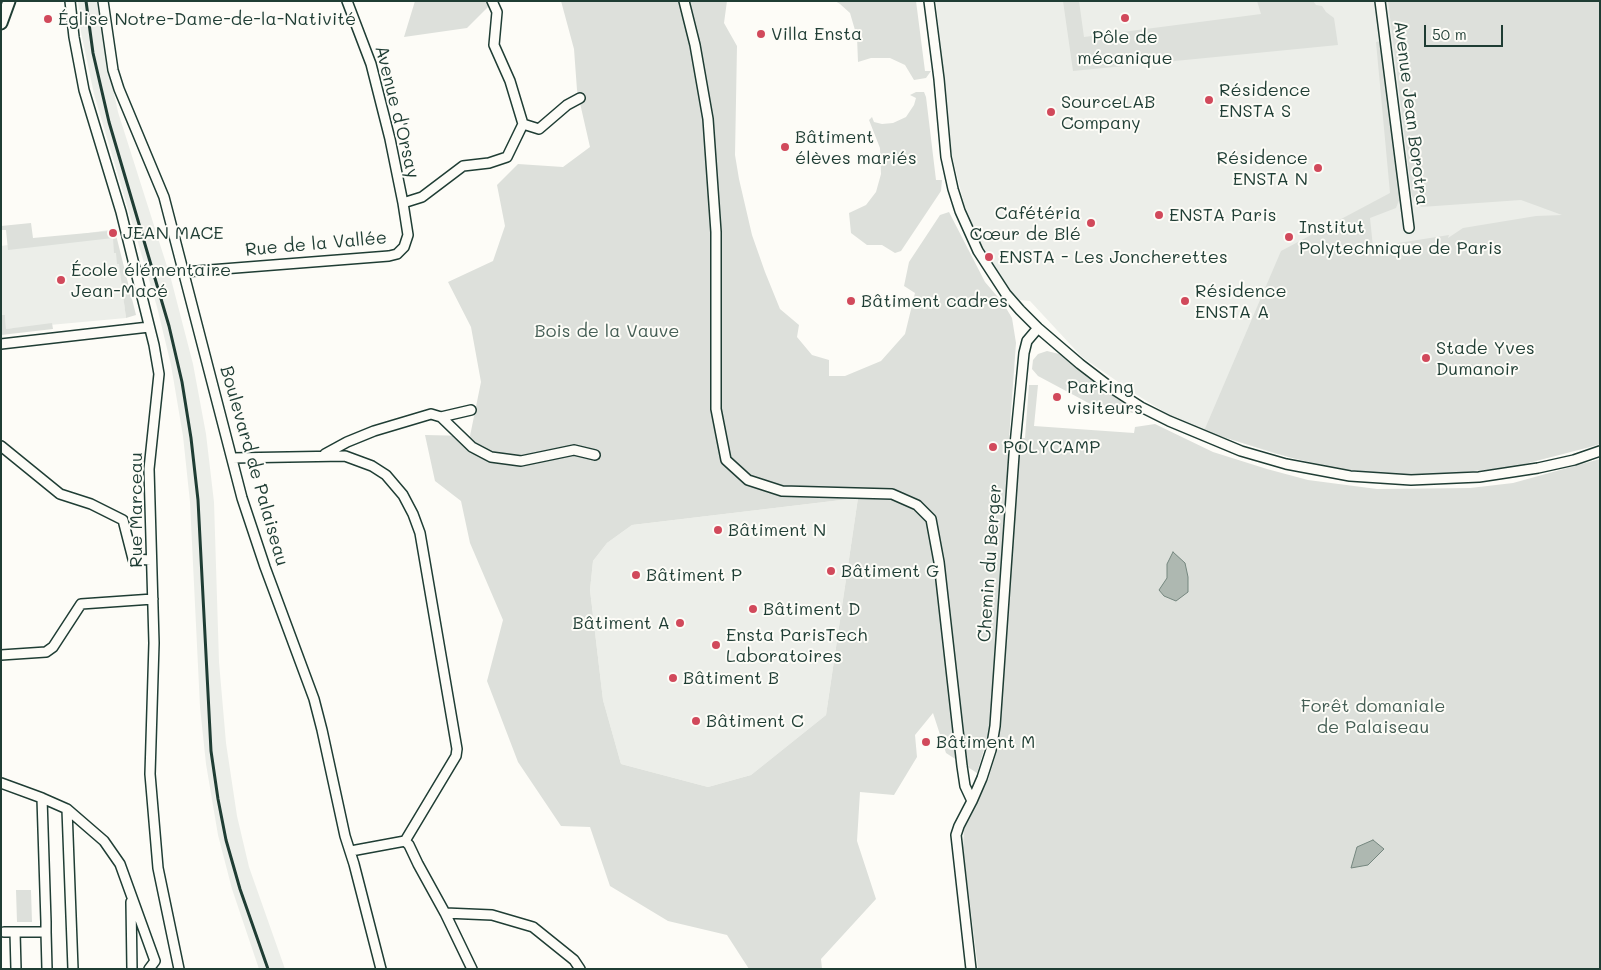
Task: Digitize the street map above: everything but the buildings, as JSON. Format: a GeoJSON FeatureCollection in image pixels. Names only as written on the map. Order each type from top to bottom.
{"type":"FeatureCollection","features":[{"type":"Feature","properties":{"kind":"street"},"geometry":{"type":"LineString","coordinates":[[1,23],[9,1]]}},
{"type":"Feature","properties":{"kind":"street","name":"Rue Marceau"},"geometry":{"type":"LineString","coordinates":[[70,1],[74,37],[84,90],[121,212],[159,374],[149,469],[154,643],[150,774],[158,868],[179,969]]}},
{"type":"Feature","properties":{"kind":"street","name":"Boulevard de Palaiseau"},"geometry":{"type":"LineString","coordinates":[[103,1],[113,70],[119,89],[164,197],[242,498],[265,567],[314,699],[345,836],[351,851],[381,969]]}},
{"type":"Feature","properties":{"kind":"street","name":"Avenue d'Orsay"},"geometry":{"type":"LineString","coordinates":[[347,1],[371,64],[403,202]]}},
{"type":"Feature","properties":{"kind":"street"},"geometry":{"type":"LineString","coordinates":[[403,202],[422,196],[463,166],[489,163],[507,157],[523,124],[510,81],[494,45],[497,12],[492,1]]}},
{"type":"Feature","properties":{"kind":"street"},"geometry":{"type":"LineString","coordinates":[[684,1],[695,45],[708,119],[716,232],[716,409],[726,460],[748,480],[782,491],[892,494],[916,505],[931,520],[940,562],[962,766],[965,786],[972,801]]}},
{"type":"Feature","properties":{"kind":"street"},"geometry":{"type":"LineString","coordinates":[[929,1],[946,157],[953,189],[969,233],[984,263],[1006,294],[1038,328],[1110,387],[1141,406],[1190,431],[1263,459],[1350,476],[1441,480],[1478,477],[1538,468],[1574,460],[1600,451]]}},
{"type":"Feature","properties":{"kind":"street","name":"Avenue Jean Borotra"},"geometry":{"type":"LineString","coordinates":[[1380,1],[1409,228]]}},
{"type":"Feature","properties":{"kind":"street"},"geometry":{"type":"LineString","coordinates":[[523,124],[539,129],[567,104],[580,98]]}},
{"type":"Feature","properties":{"kind":"street","name":"Rue de la Vallée"},"geometry":{"type":"LineString","coordinates":[[184,272],[397,254],[404,247],[408,235],[403,202]]}},
{"type":"Feature","properties":{"kind":"street"},"geometry":{"type":"LineString","coordinates":[[1,344],[149,328]]}},
{"type":"Feature","properties":{"kind":"street","name":"Chemin du Berger"},"geometry":{"type":"LineString","coordinates":[[971,969],[956,835],[972,801],[991,750],[995,726],[1014,455],[1024,353],[1027,341],[1038,328]]}},
{"type":"Feature","properties":{"kind":"street"},"geometry":{"type":"LineString","coordinates":[[441,418],[471,410]]}},
{"type":"Feature","properties":{"kind":"street"},"geometry":{"type":"LineString","coordinates":[[322,456],[347,442],[409,419],[431,414],[441,418],[472,447],[491,457],[521,461],[574,450],[595,455]]}},
{"type":"Feature","properties":{"kind":"street"},"geometry":{"type":"LineString","coordinates":[[1,446],[60,494],[90,504],[123,520],[133,559],[151,560]]}},
{"type":"Feature","properties":{"kind":"street"},"geometry":{"type":"LineString","coordinates":[[232,458],[345,456],[372,466],[386,475],[403,495],[420,533],[457,749],[456,756],[405,841],[351,851]]}},
{"type":"Feature","properties":{"kind":"street"},"geometry":{"type":"LineString","coordinates":[[1,655],[46,652],[53,647],[80,604],[153,599]]}},
{"type":"Feature","properties":{"kind":"street"},"geometry":{"type":"LineString","coordinates":[[1,783],[42,798],[67,810],[104,841],[120,864],[155,961],[149,969]]}},
{"type":"Feature","properties":{"kind":"street"},"geometry":{"type":"LineString","coordinates":[[42,798],[47,969]]}},
{"type":"Feature","properties":{"kind":"street"},"geometry":{"type":"LineString","coordinates":[[67,810],[73,969]]}},
{"type":"Feature","properties":{"kind":"street"},"geometry":{"type":"LineString","coordinates":[[405,841],[409,845],[445,913],[472,969]]}},
{"type":"Feature","properties":{"kind":"street"},"geometry":{"type":"LineString","coordinates":[[131,894],[132,969]]}},
{"type":"Feature","properties":{"kind":"street"},"geometry":{"type":"LineString","coordinates":[[445,913],[492,915],[533,928],[574,960],[580,969]]}},
{"type":"Feature","properties":{"kind":"street"},"geometry":{"type":"LineString","coordinates":[[4,932],[46,932]]}},
{"type":"Feature","properties":{"kind":"street"},"geometry":{"type":"LineString","coordinates":[[15,932],[16,969]]}},
{"type":"Feature","properties":{"kind":"shaded area"},"geometry":{"type":"Polygon","coordinates":[[[78,1],[98,1],[104,47],[118,112],[171,279],[193,364],[206,434],[214,502],[219,662],[226,743],[237,816],[249,867],[285,969],[259,969],[232,889],[218,835],[206,764],[200,707],[190,502],[183,436],[171,365],[157,307],[94,94],[81,32],[78,1]]]}},
{"type":"Feature","properties":{"kind":"shaded area","name":"Institut Polytechnique de Paris"},"geometry":{"type":"Polygon","coordinates":[[[936,1],[1600,1],[1600,435],[1449,465],[1276,454],[1208,432],[1166,413],[1137,395],[1082,357],[1030,301],[1018,300],[982,247],[964,204],[950,147],[936,1]]]}},
{"type":"Feature","properties":{"kind":"shaded area","name":"École élémentaire Jean-Macé"},"geometry":{"type":"Polygon","coordinates":[[[115,229],[126,318],[6,329],[5,315],[1,315],[1,246],[115,229]]]}},
{"type":"Feature","properties":{"kind":"shaded area","name":"Ensta ParisTech Laboratoires"},"geometry":{"type":"Polygon","coordinates":[[[858,498],[826,715],[751,775],[708,787],[621,764],[603,700],[590,590],[593,561],[607,543],[632,525],[858,498]]]}},
{"type":"Feature","properties":{"kind":"shaded area"},"geometry":{"type":"Polygon","coordinates":[[[1173,552],[1185,563],[1188,577],[1188,592],[1176,601],[1164,596],[1159,590],[1167,578],[1167,564],[1173,552]]]}},
{"type":"Feature","properties":{"kind":"shaded area"},"geometry":{"type":"Polygon","coordinates":[[[1373,840],[1384,849],[1368,865],[1351,868],[1357,847],[1373,840]]]}},
{"type":"Feature","properties":{"kind":"green space"},"geometry":{"type":"Polygon","coordinates":[[[415,1],[487,1],[489,6],[467,28],[404,37],[415,1]]]}},
{"type":"Feature","properties":{"kind":"green space"},"geometry":{"type":"Polygon","coordinates":[[[561,1],[727,1],[724,23],[737,46],[735,155],[752,235],[780,309],[799,325],[797,337],[812,355],[829,360],[829,376],[845,376],[881,361],[905,334],[915,293],[904,286],[909,262],[940,215],[949,212],[985,282],[1003,303],[1012,318],[1016,343],[1009,439],[1025,438],[1029,385],[1038,385],[1034,426],[1134,433],[1135,427],[1155,424],[1213,452],[1308,480],[1377,489],[1470,488],[1513,483],[1600,459],[1600,969],[978,969],[963,848],[964,828],[988,780],[1000,741],[988,736],[977,773],[946,753],[933,713],[915,735],[917,757],[894,795],[860,792],[857,841],[876,899],[821,959],[822,969],[749,969],[727,935],[668,921],[610,886],[590,827],[561,826],[518,762],[487,681],[503,620],[470,543],[461,501],[435,481],[425,435],[470,436],[481,382],[471,327],[448,282],[493,261],[505,226],[497,185],[518,164],[563,167],[590,147],[577,90],[574,49],[561,1]],[[858,498],[632,525],[607,543],[593,561],[590,590],[603,700],[621,764],[708,787],[751,775],[826,715],[858,498]]]}},
{"type":"Feature","properties":{"kind":"green space"},"geometry":{"type":"Polygon","coordinates":[[[835,1],[916,1],[925,71],[931,71],[926,78],[914,80],[905,65],[890,58],[871,58],[858,62],[857,37],[850,13],[835,1]]]}},
{"type":"Feature","properties":{"kind":"green space"},"geometry":{"type":"Polygon","coordinates":[[[1063,1],[1079,1],[1084,37],[1261,14],[1257,1],[1313,1],[1316,5],[1322,6],[1334,18],[1338,45],[1073,71],[1063,1]]]}},
{"type":"Feature","properties":{"kind":"green space"},"geometry":{"type":"Polygon","coordinates":[[[1388,1],[1600,1],[1600,444],[1513,467],[1444,474],[1386,474],[1335,468],[1288,457],[1204,431],[1281,251],[1390,193],[1376,42],[1381,41],[1401,195],[1396,208],[1370,218],[1373,247],[1449,235],[1448,238],[1463,228],[1536,216],[1562,215],[1521,200],[1421,207],[1412,196],[1388,1]]]}},
{"type":"Feature","properties":{"kind":"green space"},"geometry":{"type":"Polygon","coordinates":[[[916,92],[924,92],[926,97],[936,180],[942,180],[941,191],[901,251],[895,253],[882,245],[867,245],[851,233],[849,213],[866,205],[876,192],[881,174],[880,148],[869,120],[872,117],[874,122],[882,124],[893,123],[906,117],[916,98],[910,95],[916,92]]]}},
{"type":"Feature","properties":{"kind":"green space"},"geometry":{"type":"Polygon","coordinates":[[[31,223],[33,238],[109,231],[110,236],[116,235],[136,315],[126,318],[119,264],[117,264],[116,253],[114,253],[113,238],[8,250],[6,230],[1,230],[1,226],[31,223]]]}},
{"type":"Feature","properties":{"kind":"green space"},"geometry":{"type":"Polygon","coordinates":[[[1,315],[5,315],[6,329],[52,323],[53,329],[1,335],[1,315]]]}},
{"type":"Feature","properties":{"kind":"green space"},"geometry":{"type":"Polygon","coordinates":[[[1047,351],[1059,354],[1131,407],[1133,413],[1096,407],[1038,376],[1032,369],[1033,360],[1038,354],[1047,351]]]}},
{"type":"Feature","properties":{"kind":"green space"},"geometry":{"type":"Polygon","coordinates":[[[16,890],[31,890],[32,922],[17,922],[16,890]]]}},
{"type":"Feature","properties":{"kind":"railway"},"geometry":{"type":"LineString","coordinates":[[86,1],[93,53],[109,122],[169,326],[182,382],[198,500],[211,751],[218,799],[226,840],[240,889],[268,969]]}},
{"type":"Feature","properties":{"kind":"place","name":"Pôle de mécanique"},"geometry":{"type":"Point","coordinates":[1125,18]}},
{"type":"Feature","properties":{"kind":"place","name":"Église Notre-Dame-de-la-Nativité"},"geometry":{"type":"Point","coordinates":[48,19]}},
{"type":"Feature","properties":{"kind":"place","name":"Villa Ensta"},"geometry":{"type":"Point","coordinates":[761,34]}},
{"type":"Feature","properties":{"kind":"place","name":"Résidence ENSTA S"},"geometry":{"type":"Point","coordinates":[1209,100]}},
{"type":"Feature","properties":{"kind":"place","name":"SourceLAB Company"},"geometry":{"type":"Point","coordinates":[1051,112]}},
{"type":"Feature","properties":{"kind":"place","name":"Bâtiment élèves mariés"},"geometry":{"type":"Point","coordinates":[785,147]}},
{"type":"Feature","properties":{"kind":"place","name":"Résidence ENSTA N"},"geometry":{"type":"Point","coordinates":[1318,168]}},
{"type":"Feature","properties":{"kind":"place","name":"ENSTA Paris"},"geometry":{"type":"Point","coordinates":[1159,215]}},
{"type":"Feature","properties":{"kind":"place","name":"Cafétéria Cœur de Blé"},"geometry":{"type":"Point","coordinates":[1091,223]}},
{"type":"Feature","properties":{"kind":"place","name":"JEAN MACE"},"geometry":{"type":"Point","coordinates":[113,233]}},
{"type":"Feature","properties":{"kind":"place","name":"Institut Polytechnique de Paris"},"geometry":{"type":"Point","coordinates":[1289,237]}},
{"type":"Feature","properties":{"kind":"place","name":"ENSTA - Les Joncherettes"},"geometry":{"type":"Point","coordinates":[989,257]}},
{"type":"Feature","properties":{"kind":"place","name":"École élémentaire Jean-Macé"},"geometry":{"type":"Point","coordinates":[61,280]}},
{"type":"Feature","properties":{"kind":"place","name":"Bâtiment cadres"},"geometry":{"type":"Point","coordinates":[851,301]}},
{"type":"Feature","properties":{"kind":"place","name":"Résidence ENSTA A"},"geometry":{"type":"Point","coordinates":[1185,301]}},
{"type":"Feature","properties":{"kind":"place","name":"Stade Yves Dumanoir"},"geometry":{"type":"Point","coordinates":[1426,358]}},
{"type":"Feature","properties":{"kind":"place","name":"Parking visiteurs"},"geometry":{"type":"Point","coordinates":[1057,397]}},
{"type":"Feature","properties":{"kind":"place","name":"POLYCAMP"},"geometry":{"type":"Point","coordinates":[993,447]}},
{"type":"Feature","properties":{"kind":"place","name":"Bâtiment N"},"geometry":{"type":"Point","coordinates":[718,530]}},
{"type":"Feature","properties":{"kind":"place","name":"Bâtiment G"},"geometry":{"type":"Point","coordinates":[831,571]}},
{"type":"Feature","properties":{"kind":"place","name":"Bâtiment P"},"geometry":{"type":"Point","coordinates":[636,575]}},
{"type":"Feature","properties":{"kind":"place","name":"Bâtiment D"},"geometry":{"type":"Point","coordinates":[753,609]}},
{"type":"Feature","properties":{"kind":"place","name":"Bâtiment A"},"geometry":{"type":"Point","coordinates":[680,623]}},
{"type":"Feature","properties":{"kind":"place","name":"Ensta ParisTech Laboratoires"},"geometry":{"type":"Point","coordinates":[716,645]}},
{"type":"Feature","properties":{"kind":"place","name":"Bâtiment B"},"geometry":{"type":"Point","coordinates":[673,678]}},
{"type":"Feature","properties":{"kind":"place","name":"Bâtiment C"},"geometry":{"type":"Point","coordinates":[696,721]}},
{"type":"Feature","properties":{"kind":"place","name":"Bâtiment M"},"geometry":{"type":"Point","coordinates":[926,742]}},
{"type":"Feature","properties":{"kind":"park label","name":"Bois de la Vauve"},"geometry":{"type":"Point","coordinates":[607,331]}},
{"type":"Feature","properties":{"kind":"park label","name":"Forêt domaniale de Palaiseau"},"geometry":{"type":"Point","coordinates":[1373,716]}}]}
